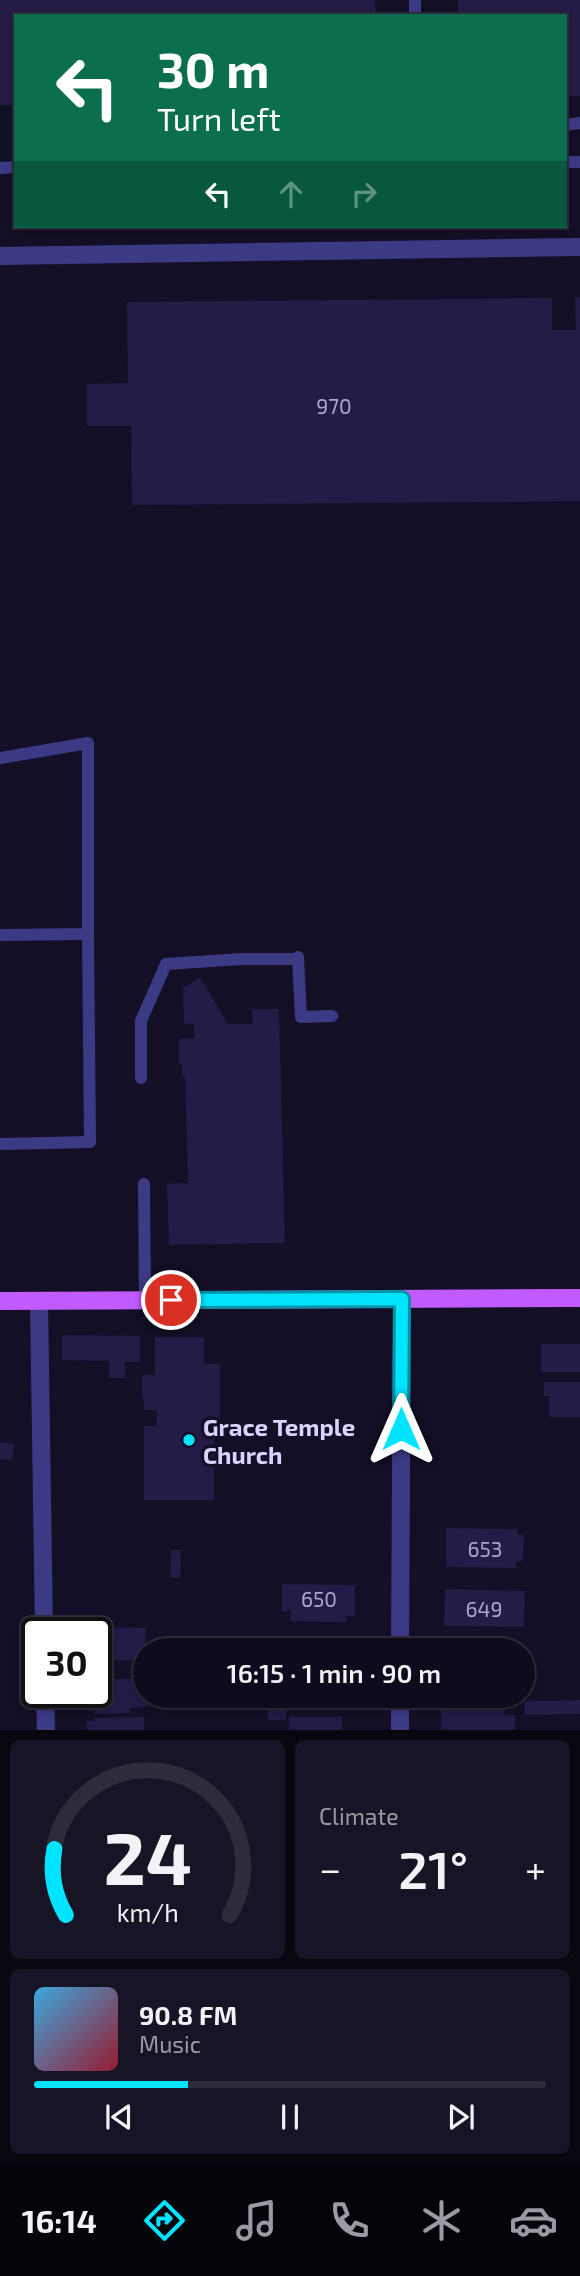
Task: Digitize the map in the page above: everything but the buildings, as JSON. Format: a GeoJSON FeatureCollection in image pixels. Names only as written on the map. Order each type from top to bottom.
{"type":"FeatureCollection","features":[{"type":"Feature","properties":{"kind":"main road"},"geometry":{"type":"LineString","coordinates":[[0,1301],[580,1298]]}},
{"type":"Feature","properties":{"kind":"street"},"geometry":{"type":"LineString","coordinates":[[0,256],[580,247]]}},
{"type":"Feature","properties":{"kind":"street"},"geometry":{"type":"LineString","coordinates":[[400,1638],[402,1299]]}},
{"type":"Feature","properties":{"kind":"street"},"geometry":{"type":"LineString","coordinates":[[39,1301],[44,1617]]}},
{"type":"Feature","properties":{"kind":"street"},"geometry":{"type":"LineString","coordinates":[[45,1708],[46,1730]]}},
{"type":"Feature","properties":{"kind":"street"},"geometry":{"type":"LineString","coordinates":[[400,1708],[400,1730]]}},
{"type":"Feature","properties":{"kind":"lane"},"geometry":{"type":"LineString","coordinates":[[0,758],[88,743],[90,1142],[0,1144]]}},
{"type":"Feature","properties":{"kind":"lane"},"geometry":{"type":"LineString","coordinates":[[0,935],[88,934]]}},
{"type":"Feature","properties":{"kind":"lane"},"geometry":{"type":"LineString","coordinates":[[141,1078],[141,1021],[166,964],[295,958],[301,1017],[332,1016]]}},
{"type":"Feature","properties":{"kind":"lane"},"geometry":{"type":"LineString","coordinates":[[144,1184],[145,1300]]}},
{"type":"Feature","properties":{"kind":"place","name":"Grace Temple Church"},"geometry":{"type":"Point","coordinates":[189,1440]}},
{"type":"Feature","properties":{"kind":"route"},"geometry":{"type":"LineString","coordinates":[[171,1300],[402,1299],[401,1429]]}}]}
